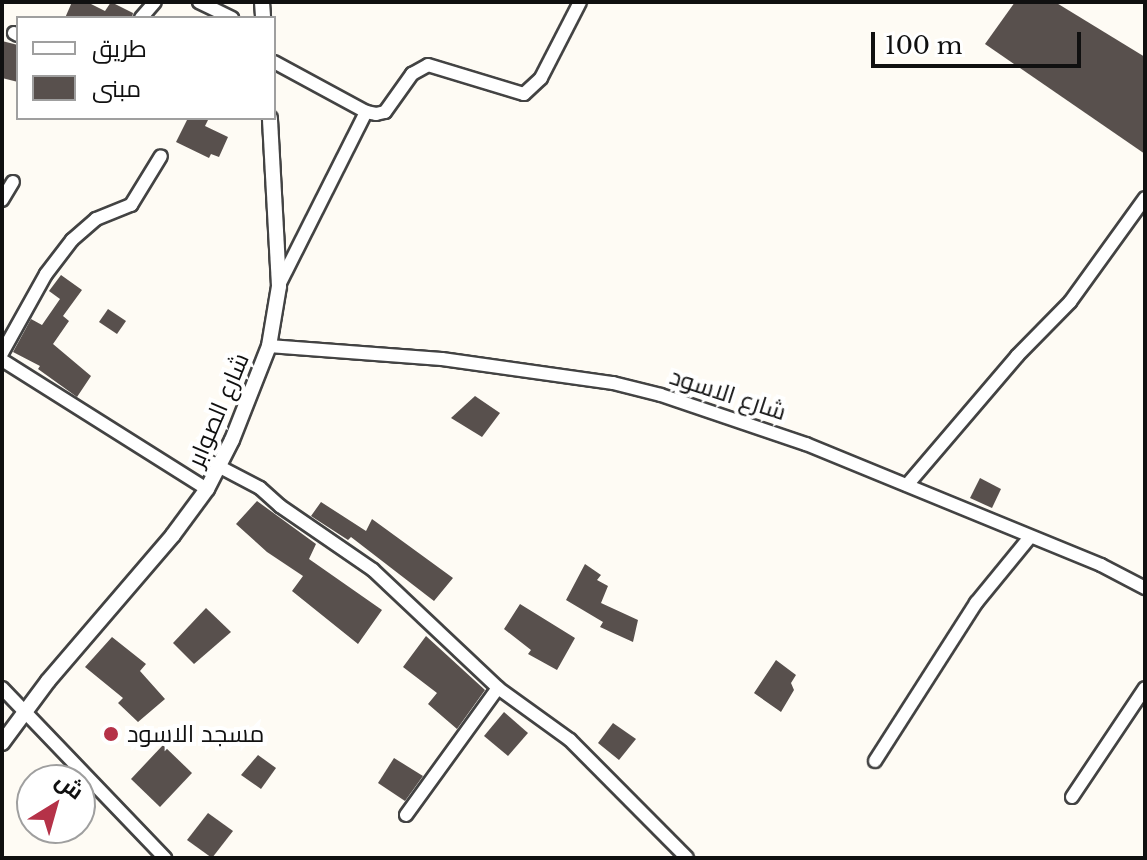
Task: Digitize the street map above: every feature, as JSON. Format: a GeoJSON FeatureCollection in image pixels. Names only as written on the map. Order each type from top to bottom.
{"type":"FeatureCollection","features":[{"type":"Feature","properties":{"kind":"street"},"geometry":{"type":"LineString","coordinates":[[199,2],[228,16]]}},
{"type":"Feature","properties":{"kind":"street"},"geometry":{"type":"LineString","coordinates":[[276,63],[366,112],[385,112],[412,74],[428,65],[524,94],[541,78],[580,2]]}},
{"type":"Feature","properties":{"kind":"street"},"geometry":{"type":"LineString","coordinates":[[279,286],[366,112]]}},
{"type":"Feature","properties":{"kind":"street","name":"شارع الصوابر"},"geometry":{"type":"LineString","coordinates":[[2,743],[207,489],[220,467],[269,346],[279,286],[270,120]]}},
{"type":"Feature","properties":{"kind":"street"},"geometry":{"type":"LineString","coordinates":[[2,353],[46,274],[72,240],[96,219],[131,205],[161,156]]}},
{"type":"Feature","properties":{"kind":"street"},"geometry":{"type":"LineString","coordinates":[[2,200],[13,182]]}},
{"type":"Feature","properties":{"kind":"street"},"geometry":{"type":"LineString","coordinates":[[907,485],[1017,356],[1070,302],[1145,198]]}},
{"type":"Feature","properties":{"kind":"street","name":"شارع الاسود"},"geometry":{"type":"LineString","coordinates":[[269,346],[442,359],[613,383],[661,395],[750,424],[907,485],[1101,565],[1145,588]]}},
{"type":"Feature","properties":{"kind":"street"},"geometry":{"type":"LineString","coordinates":[[2,360],[207,489]]}},
{"type":"Feature","properties":{"kind":"street"},"geometry":{"type":"LineString","coordinates":[[220,467],[260,488],[280,506],[373,570],[498,688],[570,740],[687,858]]}},
{"type":"Feature","properties":{"kind":"street"},"geometry":{"type":"LineString","coordinates":[[875,761],[976,603],[1030,537]]}},
{"type":"Feature","properties":{"kind":"street"},"geometry":{"type":"LineString","coordinates":[[2,688],[165,858]]}},
{"type":"Feature","properties":{"kind":"street"},"geometry":{"type":"LineString","coordinates":[[406,815],[498,688]]}},
{"type":"Feature","properties":{"kind":"street"},"geometry":{"type":"LineString","coordinates":[[1072,797],[1145,688]]}},
{"type":"Feature","properties":{"kind":"building"},"geometry":{"type":"Polygon","coordinates":[[[72,2],[87,2],[105,11],[111,2],[133,13],[132,16],[66,16],[72,2]]]}},
{"type":"Feature","properties":{"kind":"building"},"geometry":{"type":"Polygon","coordinates":[[[1015,2],[1055,2],[1145,57],[1145,154],[985,44],[1015,2]]]}},
{"type":"Feature","properties":{"kind":"building"},"geometry":{"type":"Polygon","coordinates":[[[2,41],[16,44],[16,82],[2,78],[2,41]]]}},
{"type":"Feature","properties":{"kind":"building"},"geometry":{"type":"Polygon","coordinates":[[[187,120],[208,120],[205,126],[228,137],[219,157],[211,154],[209,158],[176,142],[187,120]]]}},
{"type":"Feature","properties":{"kind":"building"},"geometry":{"type":"Polygon","coordinates":[[[61,275],[82,290],[63,316],[69,321],[53,344],[91,376],[77,397],[38,369],[40,366],[13,352],[31,319],[42,325],[60,299],[49,291],[61,275]]]}},
{"type":"Feature","properties":{"kind":"building"},"geometry":{"type":"Polygon","coordinates":[[[108,309],[126,321],[117,334],[99,322],[108,309]]]}},
{"type":"Feature","properties":{"kind":"building"},"geometry":{"type":"Polygon","coordinates":[[[475,396],[500,413],[482,437],[451,418],[475,396]]]}},
{"type":"Feature","properties":{"kind":"building"},"geometry":{"type":"Polygon","coordinates":[[[980,478],[1001,489],[992,508],[970,498],[980,478]]]}},
{"type":"Feature","properties":{"kind":"building"},"geometry":{"type":"Polygon","coordinates":[[[257,501],[316,544],[309,559],[382,610],[358,644],[292,591],[303,576],[267,552],[236,524],[257,501]]]}},
{"type":"Feature","properties":{"kind":"building"},"geometry":{"type":"Polygon","coordinates":[[[321,502],[366,531],[372,519],[453,578],[434,601],[351,537],[348,540],[311,516],[321,502]]]}},
{"type":"Feature","properties":{"kind":"building"},"geometry":{"type":"Polygon","coordinates":[[[585,564],[601,575],[597,580],[608,586],[601,603],[638,620],[633,642],[600,627],[603,622],[566,600],[585,564]]]}},
{"type":"Feature","properties":{"kind":"building"},"geometry":{"type":"Polygon","coordinates":[[[520,604],[575,638],[557,670],[528,654],[531,650],[504,629],[520,604]]]}},
{"type":"Feature","properties":{"kind":"building"},"geometry":{"type":"Polygon","coordinates":[[[206,608],[231,632],[194,664],[173,643],[206,608]]]}},
{"type":"Feature","properties":{"kind":"building"},"geometry":{"type":"Polygon","coordinates":[[[426,636],[485,690],[457,729],[428,704],[437,693],[403,667],[426,636]]]}},
{"type":"Feature","properties":{"kind":"building"},"geometry":{"type":"Polygon","coordinates":[[[112,637],[146,664],[140,671],[165,699],[138,722],[118,703],[123,698],[85,667],[112,637]]]}},
{"type":"Feature","properties":{"kind":"building"},"geometry":{"type":"Polygon","coordinates":[[[776,660],[796,675],[791,683],[794,690],[781,712],[754,693],[776,660]]]}},
{"type":"Feature","properties":{"kind":"building"},"geometry":{"type":"Polygon","coordinates":[[[504,712],[528,733],[508,756],[484,736],[504,712]]]}},
{"type":"Feature","properties":{"kind":"building"},"geometry":{"type":"Polygon","coordinates":[[[613,723],[636,739],[619,760],[598,743],[613,723]]]}},
{"type":"Feature","properties":{"kind":"building"},"geometry":{"type":"Polygon","coordinates":[[[163,745],[192,773],[160,807],[131,779],[163,745]]]}},
{"type":"Feature","properties":{"kind":"building"},"geometry":{"type":"Polygon","coordinates":[[[258,755],[276,768],[261,789],[241,775],[258,755]]]}},
{"type":"Feature","properties":{"kind":"building"},"geometry":{"type":"Polygon","coordinates":[[[394,758],[423,776],[405,801],[378,783],[394,758]]]}},
{"type":"Feature","properties":{"kind":"building"},"geometry":{"type":"Polygon","coordinates":[[[208,813],[233,831],[212,858],[187,840],[208,813]]]}},
{"type":"Feature","properties":{"kind":"place","name":"مسجد الاسود"},"geometry":{"type":"Point","coordinates":[111,734]}}]}
